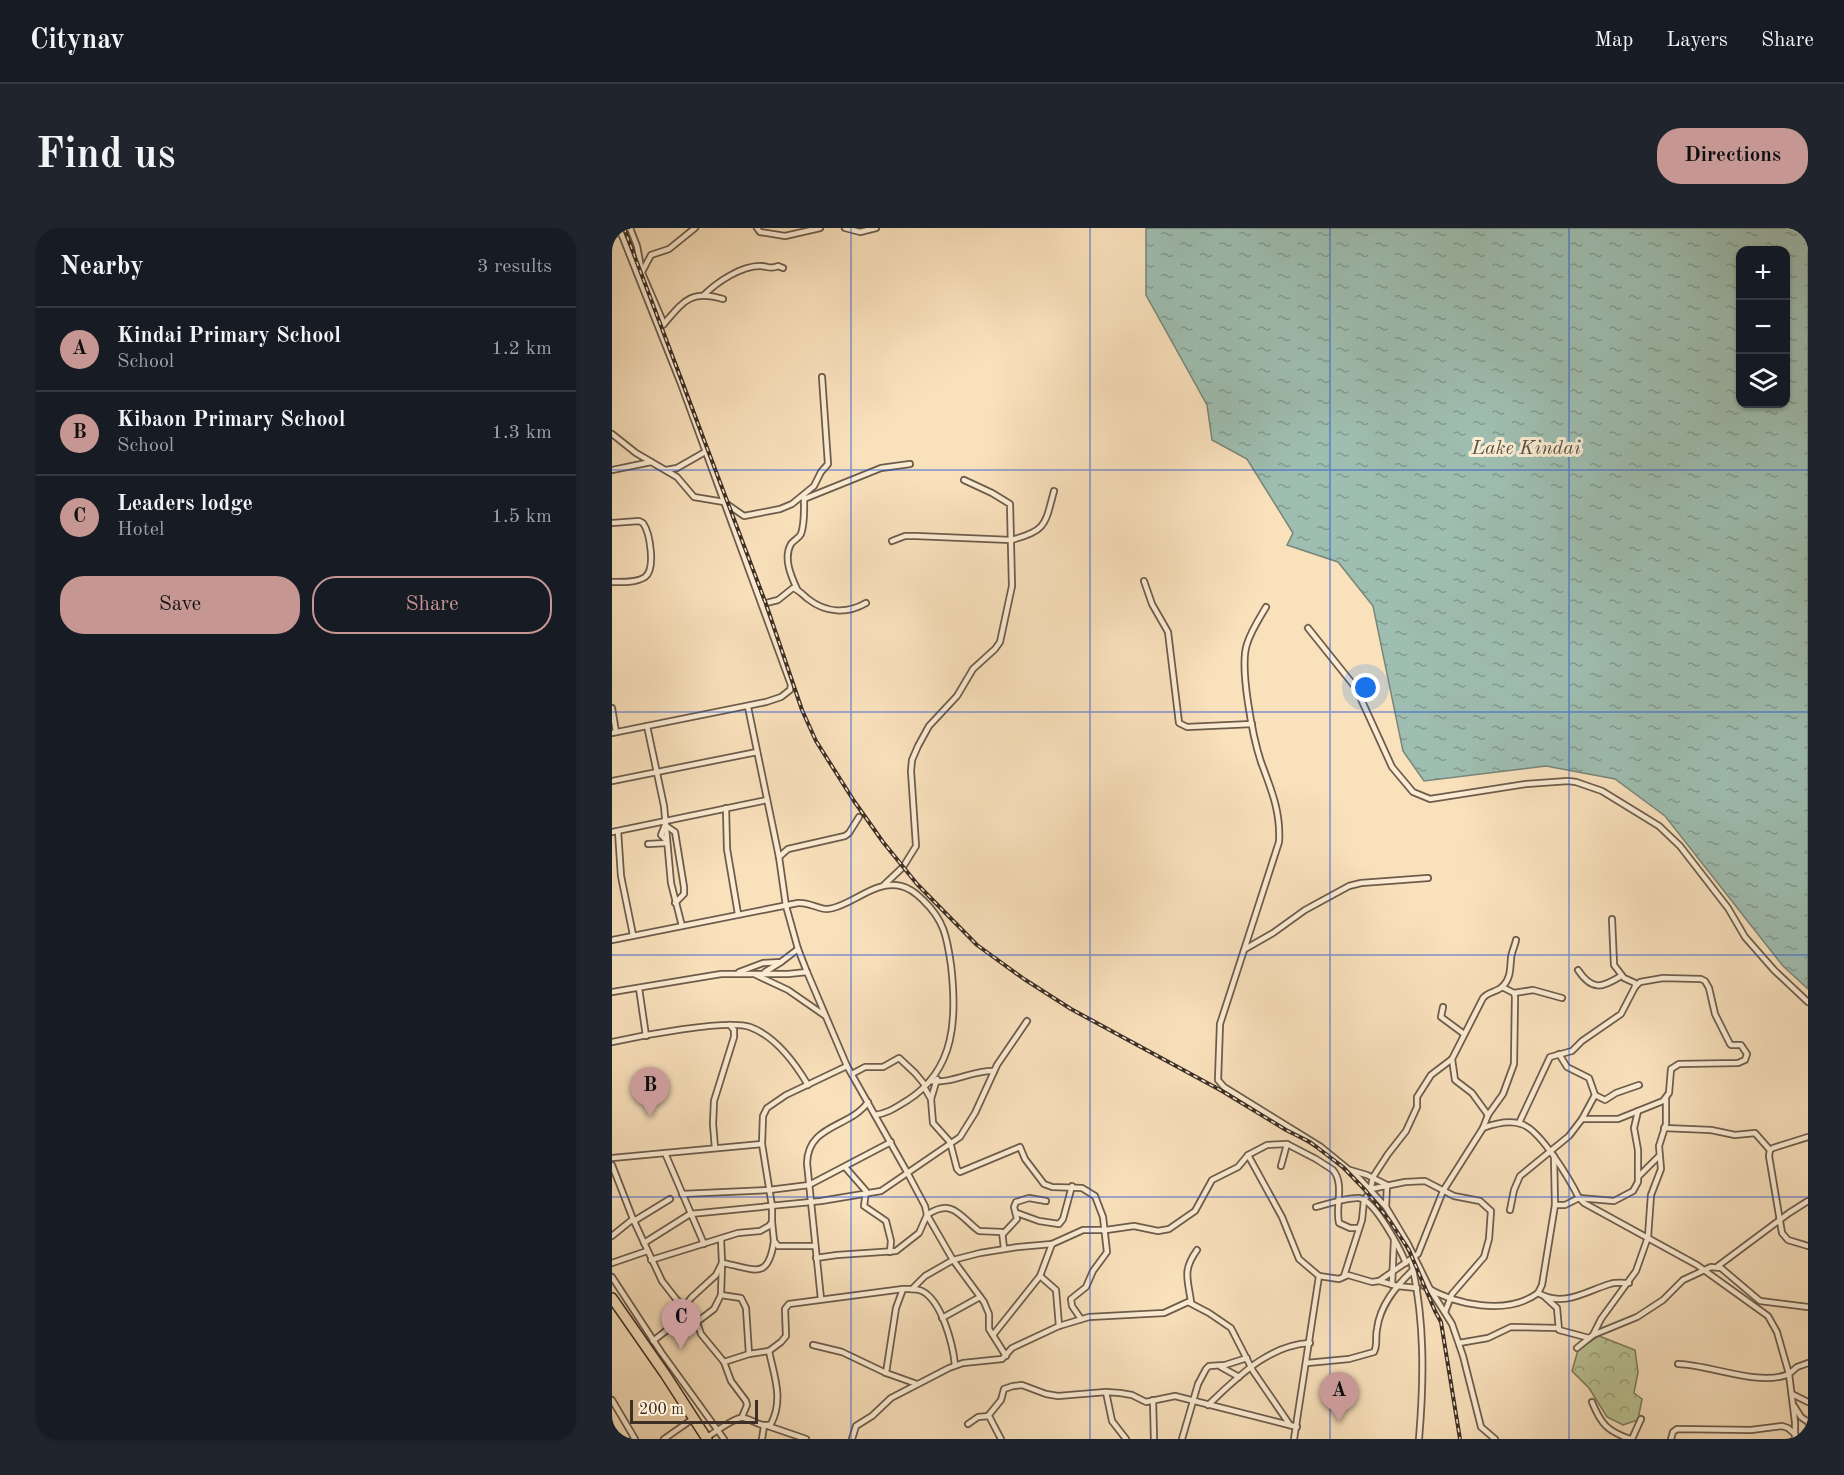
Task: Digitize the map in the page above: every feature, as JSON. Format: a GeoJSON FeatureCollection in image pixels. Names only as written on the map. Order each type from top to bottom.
{"type":"FeatureCollection","features":[{"type":"Feature","properties":{"kind":"highway"},"geometry":{"type":"LineString","coordinates":[[612,1298],[706,1438]]}},
{"type":"Feature","properties":{"kind":"street"},"geometry":{"type":"LineString","coordinates":[[612,708],[614,732],[748,707],[781,697],[790,690],[789,680],[762,604],[619,228]]}},
{"type":"Feature","properties":{"kind":"street"},"geometry":{"type":"LineString","coordinates":[[630,228],[637,246],[642,273],[664,324]]}},
{"type":"Feature","properties":{"kind":"street"},"geometry":{"type":"LineString","coordinates":[[642,273],[651,255],[669,249],[695,228]]}},
{"type":"Feature","properties":{"kind":"street"},"geometry":{"type":"LineString","coordinates":[[757,228],[762,232],[785,236],[820,228]]}},
{"type":"Feature","properties":{"kind":"street"},"geometry":{"type":"LineString","coordinates":[[845,228],[860,232],[876,228]]}},
{"type":"Feature","properties":{"kind":"street"},"geometry":{"type":"LineString","coordinates":[[704,295],[720,280],[746,269],[759,266],[783,268]]}},
{"type":"Feature","properties":{"kind":"street"},"geometry":{"type":"LineString","coordinates":[[659,329],[686,299],[704,295],[723,299]]}},
{"type":"Feature","properties":{"kind":"street"},"geometry":{"type":"LineString","coordinates":[[822,377],[829,462],[804,497],[804,518],[800,536],[791,544],[789,550],[789,570],[797,589],[812,602],[837,612],[854,609],[866,603]]}},
{"type":"Feature","properties":{"kind":"street"},"geometry":{"type":"LineString","coordinates":[[613,436],[677,477],[694,497],[724,502],[742,516],[748,517],[783,508],[804,497],[881,468],[910,464]]}},
{"type":"Feature","properties":{"kind":"street"},"geometry":{"type":"LineString","coordinates":[[666,470],[677,468],[705,452]]}},
{"type":"Feature","properties":{"kind":"street"},"geometry":{"type":"LineString","coordinates":[[612,470],[651,462]]}},
{"type":"Feature","properties":{"kind":"street"},"geometry":{"type":"LineString","coordinates":[[884,885],[903,867],[916,846],[911,765],[918,746],[929,726],[957,696],[973,669],[1000,642],[1012,586],[1009,502],[964,480]]}},
{"type":"Feature","properties":{"kind":"street"},"geometry":{"type":"LineString","coordinates":[[892,541],[905,536],[1011,540],[1031,535],[1042,526],[1054,491]]}},
{"type":"Feature","properties":{"kind":"street"},"geometry":{"type":"LineString","coordinates":[[612,523],[639,521],[643,523],[650,539],[651,554],[649,571],[646,576],[633,581],[612,582]]}},
{"type":"Feature","properties":{"kind":"street"},"geometry":{"type":"LineString","coordinates":[[762,604],[778,600],[789,590],[792,577]]}},
{"type":"Feature","properties":{"kind":"street"},"geometry":{"type":"LineString","coordinates":[[1143,581],[1152,604],[1168,632],[1179,723],[1186,727],[1252,724]]}},
{"type":"Feature","properties":{"kind":"street"},"geometry":{"type":"LineString","coordinates":[[789,590],[797,589]]}},
{"type":"Feature","properties":{"kind":"street"},"geometry":{"type":"LineString","coordinates":[[1266,607],[1245,651],[1246,686],[1260,758],[1278,810],[1280,834],[1278,851],[1261,896],[1220,1024],[1218,1080],[1224,1087],[1321,1147],[1371,1189],[1386,1207],[1411,1260],[1417,1288],[1423,1355],[1419,1439]]}},
{"type":"Feature","properties":{"kind":"street"},"geometry":{"type":"LineString","coordinates":[[1308,628],[1356,688],[1392,767],[1413,792],[1430,799],[1526,784],[1568,781],[1602,791],[1659,826],[1680,846],[1728,908],[1745,937],[1774,970],[1808,1002]]}},
{"type":"Feature","properties":{"kind":"street"},"geometry":{"type":"LineString","coordinates":[[748,707],[779,857],[786,906],[798,949],[824,1015],[847,1066],[891,1142],[925,1206],[927,1215],[953,1260],[980,1297],[989,1314],[988,1326],[1006,1356]]}},
{"type":"Feature","properties":{"kind":"street"},"geometry":{"type":"LineString","coordinates":[[647,726],[664,806],[666,842],[675,903],[682,926]]}},
{"type":"Feature","properties":{"kind":"street"},"geometry":{"type":"LineString","coordinates":[[612,781],[757,752]]}},
{"type":"Feature","properties":{"kind":"street"},"geometry":{"type":"LineString","coordinates":[[612,832],[767,800]]}},
{"type":"Feature","properties":{"kind":"street"},"geometry":{"type":"LineString","coordinates":[[726,808],[727,849],[738,914]]}},
{"type":"Feature","properties":{"kind":"street"},"geometry":{"type":"LineString","coordinates":[[779,857],[788,849],[845,836],[859,817]]}},
{"type":"Feature","properties":{"kind":"street"},"geometry":{"type":"LineString","coordinates":[[664,823],[675,832],[684,887],[684,894],[675,903]]}},
{"type":"Feature","properties":{"kind":"street"},"geometry":{"type":"LineString","coordinates":[[618,831],[621,876],[633,935]]}},
{"type":"Feature","properties":{"kind":"street"},"geometry":{"type":"LineString","coordinates":[[648,844],[666,842]]}},
{"type":"Feature","properties":{"kind":"street"},"geometry":{"type":"LineString","coordinates":[[1245,949],[1273,933],[1305,910],[1349,886],[1428,878]]}},
{"type":"Feature","properties":{"kind":"street"},"geometry":{"type":"LineString","coordinates":[[612,940],[786,906],[808,903],[821,909],[831,909],[873,888],[884,885],[899,885],[917,893],[935,911],[944,928],[949,951],[955,1010],[950,1041],[938,1070],[931,1099],[933,1123],[950,1142],[957,1169],[960,1172],[1020,1147],[1025,1159],[1044,1184],[1052,1187],[1072,1186],[1088,1190],[1095,1196],[1101,1207],[1106,1230],[1107,1252],[1093,1271],[1086,1287],[1071,1299],[1080,1319]]}},
{"type":"Feature","properties":{"kind":"street"},"geometry":{"type":"LineString","coordinates":[[1612,919],[1613,962],[1622,976],[1633,981],[1635,987]]}},
{"type":"Feature","properties":{"kind":"street"},"geometry":{"type":"LineString","coordinates":[[1344,1276],[1359,1228],[1364,1200],[1371,1189],[1373,1177],[1406,1131],[1417,1107],[1417,1097],[1431,1075],[1452,1059],[1483,998],[1489,992],[1502,987],[1511,970],[1516,940]]}},
{"type":"Feature","properties":{"kind":"street"},"geometry":{"type":"LineString","coordinates":[[762,973],[798,949]]}},
{"type":"Feature","properties":{"kind":"street"},"geometry":{"type":"LineString","coordinates":[[736,974],[763,963],[781,962]]}},
{"type":"Feature","properties":{"kind":"street"},"geometry":{"type":"LineString","coordinates":[[1578,970],[1585,980],[1596,986],[1607,984],[1622,976]]}},
{"type":"Feature","properties":{"kind":"street"},"geometry":{"type":"LineString","coordinates":[[612,992],[701,976],[807,972]]}},
{"type":"Feature","properties":{"kind":"street"},"geometry":{"type":"LineString","coordinates":[[754,974],[788,990],[824,1015]]}},
{"type":"Feature","properties":{"kind":"street"},"geometry":{"type":"LineString","coordinates":[[1519,1123],[1547,1061],[1552,1055],[1572,1051],[1582,1041],[1621,1014],[1635,987],[1645,980],[1694,978],[1705,981],[1715,1014],[1730,1044],[1741,1045],[1747,1054],[1745,1060],[1738,1063],[1683,1063],[1675,1066],[1670,1072],[1664,1128],[1660,1141],[1661,1169],[1651,1195],[1648,1237],[1636,1271],[1591,1336]]}},
{"type":"Feature","properties":{"kind":"street"},"geometry":{"type":"LineString","coordinates":[[1502,987],[1514,993],[1533,990],[1562,998]]}},
{"type":"Feature","properties":{"kind":"street"},"geometry":{"type":"LineString","coordinates":[[639,988],[646,1036]]}},
{"type":"Feature","properties":{"kind":"street"},"geometry":{"type":"LineString","coordinates":[[1379,1281],[1411,1260],[1425,1239],[1443,1191],[1503,1094],[1514,1064],[1516,1041],[1514,993]]}},
{"type":"Feature","properties":{"kind":"street"},"geometry":{"type":"LineString","coordinates":[[1443,1007],[1441,1017],[1443,1021],[1464,1034]]}},
{"type":"Feature","properties":{"kind":"street"},"geometry":{"type":"LineString","coordinates":[[644,1243],[690,1214],[811,1202],[881,1191],[960,1137],[971,1120],[994,1071],[1027,1021]]}},
{"type":"Feature","properties":{"kind":"street"},"geometry":{"type":"LineString","coordinates":[[716,1148],[713,1124],[714,1101],[734,1037],[734,1030],[730,1025]]}},
{"type":"Feature","properties":{"kind":"street"},"geometry":{"type":"LineString","coordinates":[[612,1042],[730,1025],[752,1028],[770,1038],[789,1058],[808,1085]]}},
{"type":"Feature","properties":{"kind":"street"},"geometry":{"type":"LineString","coordinates":[[1510,1210],[1515,1186],[1520,1176],[1552,1154],[1569,1136],[1582,1119],[1595,1095],[1591,1080],[1568,1067],[1559,1054]]}},
{"type":"Feature","properties":{"kind":"street"},"geometry":{"type":"LineString","coordinates":[[852,1074],[865,1067],[882,1067],[899,1058],[915,1073],[931,1099]]}},
{"type":"Feature","properties":{"kind":"street"},"geometry":{"type":"LineString","coordinates":[[1452,1059],[1455,1080],[1472,1093],[1488,1115]]}},
{"type":"Feature","properties":{"kind":"street"},"geometry":{"type":"LineString","coordinates":[[722,1263],[757,1269],[765,1267],[771,1261],[774,1241],[772,1206],[762,1144],[763,1116],[767,1108],[786,1095],[847,1066]]}},
{"type":"Feature","properties":{"kind":"street"},"geometry":{"type":"LineString","coordinates":[[861,1111],[886,1114],[915,1095],[938,1070]]}},
{"type":"Feature","properties":{"kind":"street"},"geometry":{"type":"LineString","coordinates":[[930,1081],[950,1080],[981,1071],[994,1071]]}},
{"type":"Feature","properties":{"kind":"street"},"geometry":{"type":"LineString","coordinates":[[1595,1095],[1605,1100],[1621,1090],[1639,1085]]}},
{"type":"Feature","properties":{"kind":"street"},"geometry":{"type":"LineString","coordinates":[[1582,1119],[1618,1119],[1666,1099]]}},
{"type":"Feature","properties":{"kind":"street"},"geometry":{"type":"LineString","coordinates":[[821,1299],[814,1246],[807,1154],[810,1144],[829,1129],[861,1111],[868,1102]]}},
{"type":"Feature","properties":{"kind":"street"},"geometry":{"type":"LineString","coordinates":[[1638,1111],[1634,1128],[1638,1146],[1638,1178]]}},
{"type":"Feature","properties":{"kind":"street"},"geometry":{"type":"LineString","coordinates":[[883,1128],[886,1114]]}},
{"type":"Feature","properties":{"kind":"street"},"geometry":{"type":"LineString","coordinates":[[1483,1128],[1502,1123],[1519,1123],[1527,1127],[1552,1154],[1579,1198],[1591,1207],[1704,1270],[1768,1316],[1778,1332],[1789,1374],[1795,1436]]}},
{"type":"Feature","properties":{"kind":"street"},"geometry":{"type":"LineString","coordinates":[[1664,1128],[1711,1130],[1735,1135],[1755,1134],[1770,1150]]}},
{"type":"Feature","properties":{"kind":"street"},"geometry":{"type":"LineString","coordinates":[[1770,1150],[1808,1137]]}},
{"type":"Feature","properties":{"kind":"street"},"geometry":{"type":"LineString","coordinates":[[682,1194],[769,1190],[809,1185],[891,1142]]}},
{"type":"Feature","properties":{"kind":"street"},"geometry":{"type":"LineString","coordinates":[[612,1158],[762,1144]]}},
{"type":"Feature","properties":{"kind":"street"},"geometry":{"type":"LineString","coordinates":[[1281,1166],[1287,1144]]}},
{"type":"Feature","properties":{"kind":"street"},"geometry":{"type":"LineString","coordinates":[[912,1289],[925,1276],[953,1260],[1004,1248],[1052,1244],[1083,1230],[1134,1226],[1158,1231],[1169,1229],[1195,1211],[1212,1180],[1238,1167],[1248,1155],[1267,1145],[1287,1144],[1316,1159],[1336,1175],[1339,1223],[1350,1228],[1359,1228]]}},
{"type":"Feature","properties":{"kind":"street"},"geometry":{"type":"LineString","coordinates":[[1770,1150],[1779,1220],[1784,1237],[1808,1246]]}},
{"type":"Feature","properties":{"kind":"street"},"geometry":{"type":"LineString","coordinates":[[665,1154],[704,1244]]}},
{"type":"Feature","properties":{"kind":"street"},"geometry":{"type":"LineString","coordinates":[[1541,1294],[1555,1205],[1552,1154]]}},
{"type":"Feature","properties":{"kind":"street"},"geometry":{"type":"LineString","coordinates":[[1248,1155],[1278,1209],[1299,1259],[1319,1276],[1339,1279],[1344,1276],[1353,1276],[1372,1282],[1379,1281],[1395,1286],[1417,1288]]}},
{"type":"Feature","properties":{"kind":"street"},"geometry":{"type":"LineString","coordinates":[[1555,1205],[1565,1205],[1579,1198],[1606,1202],[1620,1200],[1635,1188],[1640,1174],[1656,1161],[1659,1155]]}},
{"type":"Feature","properties":{"kind":"street"},"geometry":{"type":"LineString","coordinates":[[612,1165],[633,1220],[662,1281],[697,1322],[697,1327],[708,1345],[724,1362],[730,1381],[747,1402],[742,1418],[706,1438]]}},
{"type":"Feature","properties":{"kind":"street"},"geometry":{"type":"LineString","coordinates":[[845,1167],[863,1186],[867,1194],[864,1206],[868,1211],[883,1217],[891,1241],[890,1252]]}},
{"type":"Feature","properties":{"kind":"street"},"geometry":{"type":"LineString","coordinates":[[1350,1170],[1373,1177],[1387,1185]]}},
{"type":"Feature","properties":{"kind":"street"},"geometry":{"type":"LineString","coordinates":[[1371,1189],[1419,1180],[1432,1183],[1443,1191],[1460,1198],[1480,1201],[1489,1208],[1492,1215],[1484,1257],[1451,1297],[1445,1312]]}},
{"type":"Feature","properties":{"kind":"street"},"geometry":{"type":"LineString","coordinates":[[1386,1207],[1387,1185]]}},
{"type":"Feature","properties":{"kind":"street"},"geometry":{"type":"LineString","coordinates":[[1017,1213],[1039,1221],[1059,1224],[1063,1219],[1072,1186]]}},
{"type":"Feature","properties":{"kind":"street"},"geometry":{"type":"LineString","coordinates":[[1004,1248],[1003,1234],[1017,1219],[1014,1204],[1022,1199],[1034,1198],[1046,1201]]}},
{"type":"Feature","properties":{"kind":"street"},"geometry":{"type":"LineString","coordinates":[[1316,1207],[1358,1198],[1364,1200],[1379,1216],[1445,1312],[1459,1343],[1481,1427],[1495,1439]]}},
{"type":"Feature","properties":{"kind":"street"},"geometry":{"type":"LineString","coordinates":[[612,1236],[633,1220],[670,1199]]}},
{"type":"Feature","properties":{"kind":"street"},"geometry":{"type":"LineString","coordinates":[[1577,1348],[1591,1336],[1637,1317],[1663,1300],[1683,1280],[1718,1266],[1808,1201]]}},
{"type":"Feature","properties":{"kind":"street"},"geometry":{"type":"LineString","coordinates":[[816,1258],[890,1252],[900,1249],[916,1236],[927,1215],[935,1210],[948,1209],[964,1216],[979,1231],[1000,1231],[1003,1234]]}},
{"type":"Feature","properties":{"kind":"street"},"geometry":{"type":"LineString","coordinates":[[651,1260],[744,1232],[760,1231],[772,1222]]}},
{"type":"Feature","properties":{"kind":"street"},"geometry":{"type":"LineString","coordinates":[[1394,1238],[1392,1272],[1395,1286]]}},
{"type":"Feature","properties":{"kind":"street"},"geometry":{"type":"LineString","coordinates":[[1802,1243],[1808,1238]]}},
{"type":"Feature","properties":{"kind":"street"},"geometry":{"type":"LineString","coordinates":[[697,1322],[714,1309],[721,1295],[722,1239]]}},
{"type":"Feature","properties":{"kind":"street"},"geometry":{"type":"LineString","coordinates":[[774,1241],[781,1247],[814,1246]]}},
{"type":"Feature","properties":{"kind":"street"},"geometry":{"type":"LineString","coordinates":[[993,1335],[1040,1276],[1052,1244]]}},
{"type":"Feature","properties":{"kind":"street"},"geometry":{"type":"LineString","coordinates":[[1191,1302],[1187,1268],[1197,1250]]}},
{"type":"Feature","properties":{"kind":"street"},"geometry":{"type":"LineString","coordinates":[[612,1263],[647,1251]]}},
{"type":"Feature","properties":{"kind":"street"},"geometry":{"type":"LineString","coordinates":[[653,1341],[667,1330],[680,1315],[684,1306],[711,1281],[722,1263]]}},
{"type":"Feature","properties":{"kind":"street"},"geometry":{"type":"LineString","coordinates":[[1718,1266],[1761,1301],[1808,1307]]}},
{"type":"Feature","properties":{"kind":"street"},"geometry":{"type":"LineString","coordinates":[[1307,1363],[1361,1357],[1374,1352],[1377,1348],[1377,1328],[1381,1313],[1395,1286],[1413,1270]]}},
{"type":"Feature","properties":{"kind":"street"},"geometry":{"type":"LineString","coordinates":[[1040,1276],[1056,1290],[1059,1326]]}},
{"type":"Feature","properties":{"kind":"street"},"geometry":{"type":"LineString","coordinates":[[1294,1439],[1319,1276]]}},
{"type":"Feature","properties":{"kind":"street"},"geometry":{"type":"LineString","coordinates":[[612,1277],[653,1341],[724,1439]]}},
{"type":"Feature","properties":{"kind":"street"},"geometry":{"type":"LineString","coordinates":[[1424,1286],[1468,1302],[1500,1306],[1541,1294],[1569,1299],[1611,1283],[1629,1282]]}},
{"type":"Feature","properties":{"kind":"street"},"geometry":{"type":"LineString","coordinates":[[886,1373],[896,1308],[903,1289]]}},
{"type":"Feature","properties":{"kind":"street"},"geometry":{"type":"LineString","coordinates":[[724,1362],[749,1354],[769,1351],[781,1342],[786,1336],[785,1309],[787,1305],[912,1289],[926,1294],[942,1318],[950,1336],[955,1365]]}},
{"type":"Feature","properties":{"kind":"street"},"geometry":{"type":"LineString","coordinates":[[1541,1294],[1557,1308],[1558,1328]]}},
{"type":"Feature","properties":{"kind":"street"},"geometry":{"type":"LineString","coordinates":[[721,1295],[741,1298],[744,1302],[749,1354]]}},
{"type":"Feature","properties":{"kind":"street"},"geometry":{"type":"LineString","coordinates":[[942,1318],[980,1297]]}},
{"type":"Feature","properties":{"kind":"street"},"geometry":{"type":"LineString","coordinates":[[852,1439],[857,1425],[872,1416],[886,1401],[955,1365],[997,1360],[1006,1356],[1009,1350],[1016,1345],[1080,1319],[1164,1313],[1191,1302],[1231,1328],[1251,1366],[1290,1425]]}},
{"type":"Feature","properties":{"kind":"street"},"geometry":{"type":"LineString","coordinates":[[1459,1343],[1488,1338],[1510,1327],[1558,1328],[1562,1331],[1591,1336]]}},
{"type":"Feature","properties":{"kind":"street"},"geometry":{"type":"LineString","coordinates":[[1208,1405],[1251,1366],[1288,1346],[1310,1343]]}},
{"type":"Feature","properties":{"kind":"street"},"geometry":{"type":"LineString","coordinates":[[813,1345],[842,1352],[886,1373],[916,1384]]}},
{"type":"Feature","properties":{"kind":"street"},"geometry":{"type":"LineString","coordinates":[[762,1439],[766,1426],[773,1421],[778,1398],[769,1351]]}},
{"type":"Feature","properties":{"kind":"street"},"geometry":{"type":"LineString","coordinates":[[1182,1439],[1192,1400],[1206,1369],[1213,1365],[1220,1366],[1247,1358]]}},
{"type":"Feature","properties":{"kind":"street"},"geometry":{"type":"LineString","coordinates":[[1229,1374],[1234,1363]]}},
{"type":"Feature","properties":{"kind":"street"},"geometry":{"type":"LineString","coordinates":[[1678,1364],[1703,1366],[1770,1379],[1789,1374],[1797,1367],[1808,1363]]}},
{"type":"Feature","properties":{"kind":"street"},"geometry":{"type":"LineString","coordinates":[[1220,1366],[1229,1374],[1239,1377]]}},
{"type":"Feature","properties":{"kind":"street"},"geometry":{"type":"LineString","coordinates":[[968,1424],[978,1417],[988,1416],[1001,1400],[1004,1389],[1022,1385],[1058,1396],[1106,1392],[1129,1394],[1143,1402],[1175,1396],[1297,1427]]}},
{"type":"Feature","properties":{"kind":"street"},"geometry":{"type":"LineString","coordinates":[[1106,1392],[1112,1421],[1126,1439]]}},
{"type":"Feature","properties":{"kind":"street"},"geometry":{"type":"LineString","coordinates":[[1791,1393],[1808,1402]]}},
{"type":"Feature","properties":{"kind":"street"},"geometry":{"type":"LineString","coordinates":[[612,1400],[635,1439]]}},
{"type":"Feature","properties":{"kind":"street"},"geometry":{"type":"LineString","coordinates":[[1153,1400],[1154,1439]]}},
{"type":"Feature","properties":{"kind":"street"},"geometry":{"type":"LineString","coordinates":[[1592,1402],[1603,1425],[1616,1434],[1631,1439],[1641,1419]]}},
{"type":"Feature","properties":{"kind":"street"},"geometry":{"type":"LineString","coordinates":[[1792,1402],[1801,1417],[1808,1422]]}},
{"type":"Feature","properties":{"kind":"street"},"geometry":{"type":"LineString","coordinates":[[988,1416],[1001,1439]]}},
{"type":"Feature","properties":{"kind":"street"},"geometry":{"type":"LineString","coordinates":[[664,1439],[694,1418]]}},
{"type":"Feature","properties":{"kind":"street"},"geometry":{"type":"LineString","coordinates":[[742,1418],[806,1439]]}},
{"type":"Feature","properties":{"kind":"street"},"geometry":{"type":"LineString","coordinates":[[1671,1439],[1673,1432],[1679,1429],[1751,1430],[1782,1426],[1788,1428],[1795,1436]]}},
{"type":"Feature","properties":{"kind":"green space"},"geometry":{"type":"Polygon","coordinates":[[[1599,1336],[1635,1350],[1638,1372],[1634,1393],[1642,1399],[1638,1420],[1623,1425],[1607,1417],[1589,1388],[1572,1371],[1578,1350],[1599,1336]]]}},
{"type":"Feature","properties":{"kind":"water","name":"Lake Kindai"},"geometry":{"type":"Polygon","coordinates":[[[1146,228],[1808,228],[1808,989],[1783,966],[1665,816],[1615,779],[1546,766],[1424,781],[1403,751],[1373,606],[1338,562],[1287,545],[1293,533],[1247,459],[1212,440],[1207,405],[1146,295],[1146,228]]]}},
{"type":"Feature","properties":{"kind":"railway"},"geometry":{"type":"LineString","coordinates":[[624,228],[766,604],[802,710],[816,741],[854,801],[917,884],[977,945],[1071,1009],[1310,1142],[1343,1167],[1366,1191],[1409,1250],[1441,1322],[1460,1439]]}},
{"type":"Feature","properties":{"kind":"place","name":"Kibaon Primary School"},"geometry":{"type":"Point","coordinates":[650,1117]}},
{"type":"Feature","properties":{"kind":"place","name":"Leaders lodge"},"geometry":{"type":"Point","coordinates":[681,1349]}},
{"type":"Feature","properties":{"kind":"place","name":"Kindai Primary School"},"geometry":{"type":"Point","coordinates":[1339,1422]}}]}
